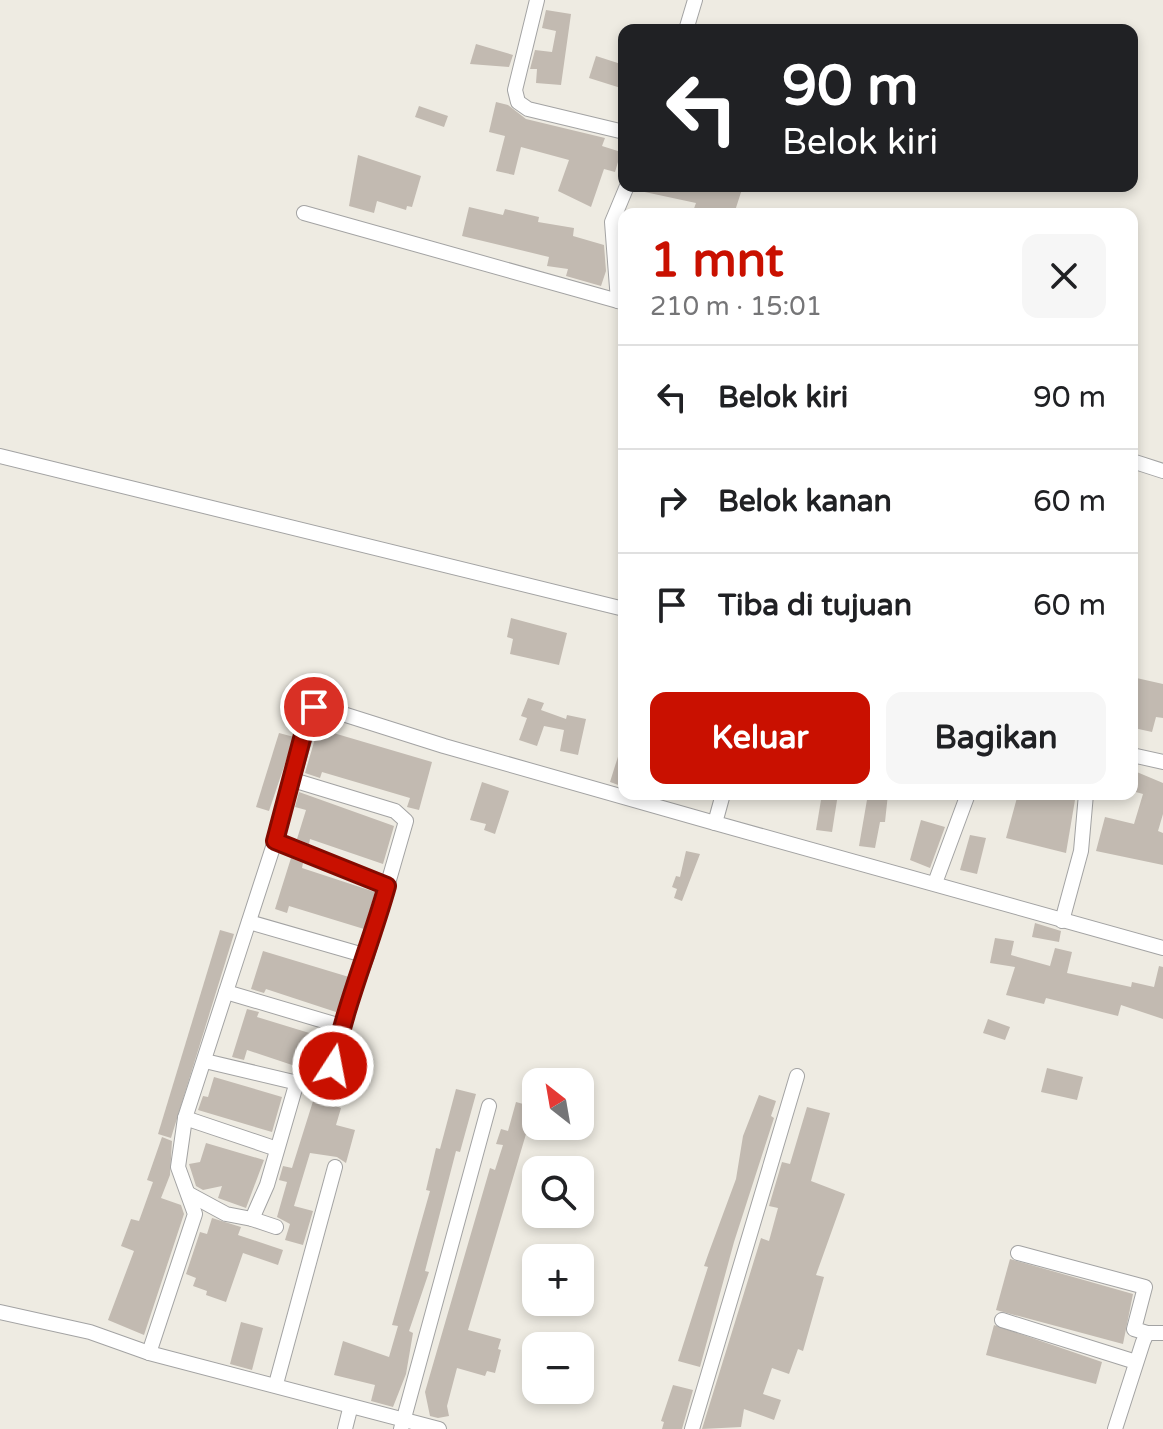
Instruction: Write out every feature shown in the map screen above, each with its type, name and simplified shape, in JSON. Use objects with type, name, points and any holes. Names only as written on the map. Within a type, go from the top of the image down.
[{"type":"street","points":[[537,0],[515,90],[518,102],[528,109],[618,131]]},
{"type":"street","points":[[688,24],[695,0]]},
{"type":"street","points":[[618,275],[612,222],[624,192]]},
{"type":"street","points":[[304,213],[618,301]]},
{"type":"street","points":[[0,456],[618,608]]},
{"type":"street","points":[[1138,463],[1163,471]]},
{"type":"street","points":[[149,1353],[195,1214],[177,1158],[185,1118],[275,841],[308,716],[313,709],[320,707],[618,795]]},
{"type":"street","points":[[1138,756],[1163,762]]},
{"type":"street","points":[[205,1061],[296,1085],[319,1088],[328,1082],[341,1026],[367,956],[387,886],[404,816],[293,780]]},
{"type":"street","points":[[634,800],[1163,948]]},
{"type":"street","points":[[715,823],[721,800]]},
{"type":"street","points":[[935,883],[966,800]]},
{"type":"street","points":[[1062,921],[1079,862],[1085,800]]},
{"type":"street","points":[[275,841],[387,886]]},
{"type":"street","points":[[249,922],[367,956]]},
{"type":"street","points":[[226,992],[341,1026]]},
{"type":"street","points":[[692,1429],[797,1076]]},
{"type":"street","points":[[252,1219],[267,1185],[296,1085]]},
{"type":"street","points":[[402,1424],[489,1106]]},
{"type":"street","points":[[185,1118],[277,1149]]},
{"type":"street","points":[[276,1384],[335,1167]]},
{"type":"street","points":[[189,1194],[226,1214],[276,1227]]},
{"type":"street","points":[[1018,1253],[1145,1287],[1134,1329],[1163,1333]]},
{"type":"street","points":[[0,1312],[90,1332],[149,1353],[276,1384],[402,1424],[439,1429]]},
{"type":"street","points":[[1002,1320],[1136,1362]]},
{"type":"street","points":[[1115,1429],[1147,1333]]},
{"type":"street","points":[[345,1429],[350,1409]]},
{"type":"building","points":[[546,10],[571,14],[561,85],[536,83],[537,69],[530,69],[535,50],[552,52],[556,31],[542,28]]},
{"type":"building","points":[[476,44],[513,55],[509,67],[470,64]]},
{"type":"building","points":[[596,56],[618,63],[618,87],[589,78]]},
{"type":"building","points":[[496,102],[508,105],[526,119],[605,138],[602,146],[618,151],[618,162],[615,172],[604,169],[591,207],[558,191],[569,160],[521,147],[514,175],[496,171],[505,136],[489,132]]},
{"type":"building","points":[[419,106],[448,116],[444,127],[415,117]]},
{"type":"building","points":[[358,155],[421,176],[412,207],[407,206],[406,210],[377,201],[374,213],[349,206]]},
{"type":"building","points":[[645,192],[741,192],[736,208],[694,208],[696,203]]},
{"type":"building","points":[[469,207],[503,215],[505,209],[539,217],[538,222],[574,228],[573,236],[604,245],[606,271],[601,286],[566,276],[568,269],[547,266],[549,257],[462,236]]},
{"type":"building","points":[[511,618],[567,633],[559,665],[510,654],[513,639],[507,637]]},
{"type":"building","points":[[1138,678],[1163,684],[1163,718],[1156,717],[1152,732],[1138,729]]},
{"type":"building","points":[[528,698],[544,703],[541,710],[566,719],[567,715],[586,719],[578,755],[560,751],[564,730],[544,726],[537,746],[519,740],[527,718],[521,716]]},
{"type":"building","points":[[321,718],[334,722],[330,732],[432,762],[419,810],[407,807],[410,798],[322,772],[320,778],[305,773]]},
{"type":"building","points":[[279,733],[294,737],[269,811],[256,807]]},
{"type":"building","points":[[618,757],[618,785],[610,782]]},
{"type":"building","points":[[1138,773],[1163,783],[1163,814],[1158,831],[1163,833],[1163,865],[1096,851],[1105,817],[1134,824],[1143,794],[1138,793]]},
{"type":"building","points":[[482,782],[509,791],[495,834],[484,830],[486,824],[470,820]]},
{"type":"building","points":[[299,792],[394,826],[383,864],[310,839],[309,844],[297,839],[306,810],[295,807]]},
{"type":"building","points":[[821,800],[837,800],[832,832],[816,830]]},
{"type":"building","points":[[867,800],[887,800],[885,822],[880,822],[875,848],[859,846]]},
{"type":"building","points":[[1016,800],[1075,800],[1066,853],[1006,838]]},
{"type":"building","points":[[921,820],[945,827],[930,868],[910,860]]},
{"type":"building","points":[[970,835],[986,838],[977,874],[960,870]]},
{"type":"building","points":[[686,851],[700,854],[682,901],[674,898],[677,889],[672,887],[676,876],[680,877]]},
{"type":"building","points":[[291,858],[303,863],[302,868],[375,892],[364,929],[289,906],[287,913],[275,909]]},
{"type":"building","points":[[1035,923],[1061,931],[1059,942],[1032,937]]},
{"type":"building","points":[[220,930],[234,934],[171,1138],[158,1134]]},
{"type":"building","points":[[995,938],[1014,941],[1011,955],[1050,966],[1055,948],[1072,952],[1067,973],[1131,987],[1132,982],[1154,987],[1159,966],[1163,967],[1163,1019],[1121,1005],[1118,1016],[1046,998],[1044,1004],[1006,995],[1015,967],[990,963]]},
{"type":"building","points":[[263,951],[349,977],[336,1012],[266,989],[264,993],[251,989]]},
{"type":"building","points":[[247,1009],[259,1012],[257,1017],[329,1039],[319,1074],[247,1050],[244,1060],[232,1057]]},
{"type":"building","points":[[988,1019],[1010,1027],[1005,1040],[983,1033]]},
{"type":"building","points":[[1047,1068],[1083,1077],[1077,1100],[1041,1092]]},
{"type":"building","points":[[214,1077],[282,1097],[272,1132],[198,1110],[203,1096],[208,1097]]},
{"type":"building","points":[[456,1089],[476,1094],[460,1152],[456,1151],[425,1271],[429,1272],[409,1331],[413,1333],[406,1374],[393,1407],[371,1401],[375,1385],[334,1375],[343,1341],[389,1357],[398,1326],[392,1325],[430,1191],[426,1190],[436,1148],[440,1149]]},
{"type":"building","points":[[759,1095],[776,1101],[771,1116],[774,1118],[734,1242],[700,1367],[678,1361],[708,1267],[704,1266],[736,1179],[743,1136]]},
{"type":"building","points":[[314,1098],[341,1108],[336,1125],[355,1130],[346,1163],[337,1157],[310,1153],[294,1206],[313,1211],[303,1245],[285,1240],[290,1224],[277,1217],[287,1182],[279,1180],[283,1166],[292,1168]]},
{"type":"building","points":[[516,1102],[522,1104],[524,1140],[468,1330],[501,1339],[495,1373],[487,1371],[485,1376],[457,1368],[447,1406],[449,1416],[430,1416],[425,1392],[490,1168],[495,1170],[503,1145],[496,1144],[501,1129],[508,1131]]},
{"type":"building","points":[[807,1107],[830,1113],[811,1181],[845,1194],[816,1275],[824,1277],[803,1351],[798,1349],[789,1374],[772,1368],[763,1394],[781,1400],[774,1420],[744,1409],[741,1427],[702,1429],[761,1238],[769,1241],[778,1208],[769,1206],[782,1162],[790,1164]]},
{"type":"building","points":[[162,1137],[172,1141],[170,1175],[161,1198],[181,1205],[184,1214],[144,1335],[108,1320],[134,1251],[121,1246],[131,1219],[139,1221],[153,1182],[147,1180]]},
{"type":"building","points":[[206,1143],[264,1160],[246,1208],[218,1198],[222,1186],[203,1190],[196,1186],[189,1164],[200,1162]]},
{"type":"building","points":[[212,1218],[241,1227],[238,1235],[283,1250],[278,1265],[243,1253],[226,1302],[206,1295],[207,1291],[193,1286],[196,1278],[186,1274],[200,1232],[207,1234]]},
{"type":"building","points":[[1010,1259],[1133,1294],[1123,1344],[996,1310]]},
{"type":"building","points":[[241,1322],[263,1328],[252,1370],[230,1364]]},
{"type":"building","points":[[994,1325],[1102,1362],[1096,1384],[986,1355]]},
{"type":"building","points":[[673,1385],[693,1390],[682,1429],[662,1429],[664,1422],[661,1421]]},
{"type":"route","points":[[314,707],[308,716],[275,841],[387,886],[367,956],[341,1026],[333,1066]]}]
